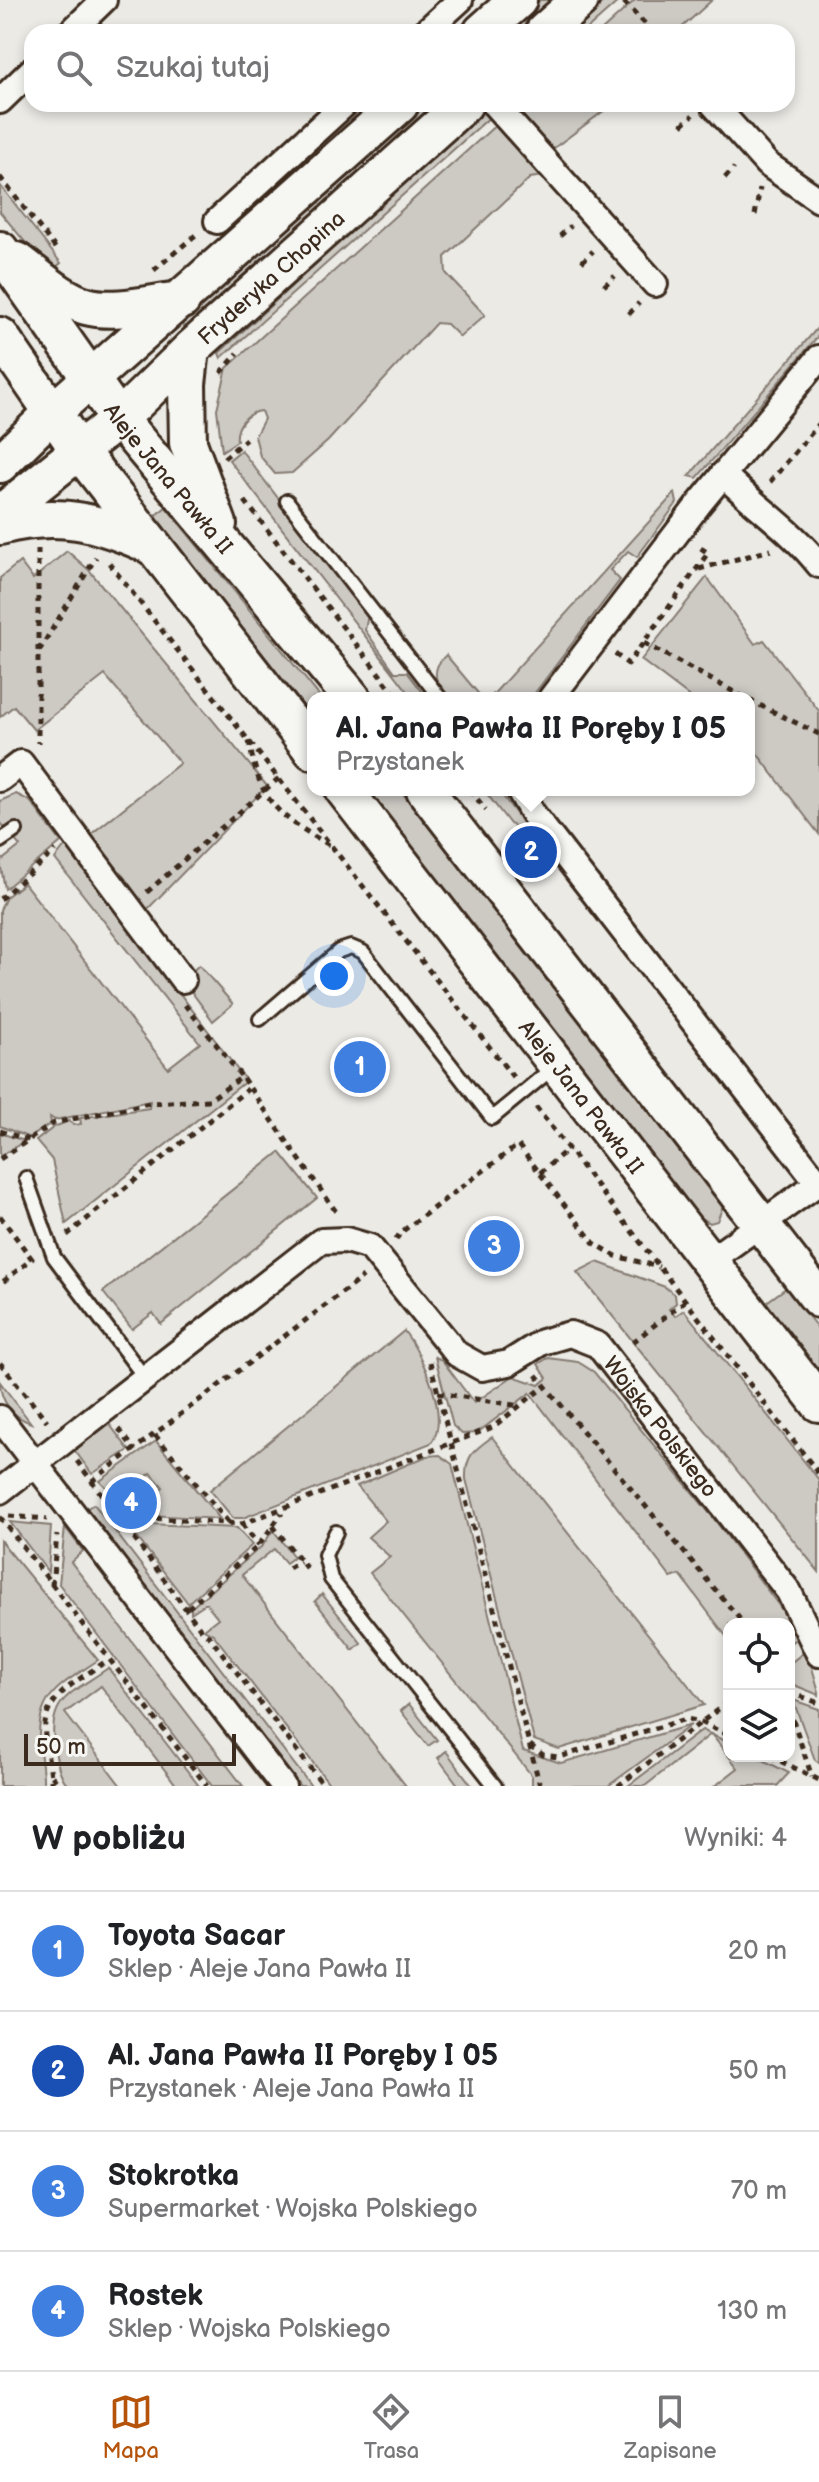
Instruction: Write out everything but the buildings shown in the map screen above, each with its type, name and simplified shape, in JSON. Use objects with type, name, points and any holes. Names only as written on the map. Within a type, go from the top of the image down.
[{"type":"main road","points":[[491,24],[518,0]]},
{"type":"main road","points":[[553,24],[580,0]]},
{"type":"main road","name":"Fryderyka Chopina","points":[[0,464],[53,412],[391,112]]},
{"type":"main road","name":"Fryderyka Chopina","points":[[0,514],[119,419],[191,349],[455,112]]},
{"type":"main road","points":[[0,249],[54,289],[86,306],[114,308],[182,300]]},
{"type":"main road","name":"Aleje Jana Pawła II","points":[[0,249],[119,419],[347,692]]},
{"type":"main road","points":[[0,336],[80,452],[307,743]]},
{"type":"main road","points":[[191,349],[187,384],[188,443],[229,552]]},
{"type":"main road","points":[[0,526],[35,517],[70,517],[122,532],[155,547]]},
{"type":"main road","name":"Aleje Jana Pawła II","points":[[349,796],[819,1403]]},
{"type":"main road","points":[[430,796],[819,1299]]},
{"type":"street","points":[[79,24],[104,0]]},
{"type":"street","points":[[434,24],[460,0]]},
{"type":"street","points":[[0,101],[24,78]]},
{"type":"street","points":[[217,221],[336,112]]},
{"type":"street","points":[[501,112],[655,284]]},
{"type":"street","points":[[720,112],[767,164],[819,200]]},
{"type":"street","points":[[556,692],[723,474],[819,358]]},
{"type":"street","points":[[723,474],[764,515],[802,545],[819,565]]},
{"type":"street","points":[[0,779],[21,763],[183,980]]},
{"type":"street","points":[[522,796],[533,814],[819,1184],[709,1261]]},
{"type":"street","points":[[0,1491],[321,1241],[346,1240]]},
{"type":"street","name":"Wojska Polskiego","points":[[346,1240],[370,1247],[457,1354],[482,1368],[509,1363],[542,1342],[570,1334],[598,1345],[789,1592],[819,1654]]},
{"type":"street","points":[[0,1418],[283,1786]]},
{"type":"lane","points":[[287,501],[435,692]]},
{"type":"lane","points":[[0,841],[16,830]]},
{"type":"lane","points":[[260,1019],[339,951],[351,947],[363,952],[492,1118],[557,1065]]},
{"type":"lane","points":[[26,1178],[54,1257],[145,1378]]},
{"type":"lane","points":[[336,1532],[325,1555],[331,1579],[495,1786]]},
{"type":"path","points":[[624,2],[645,24]]},
{"type":"path","points":[[0,177],[66,261]]},
{"type":"path","points":[[141,276],[161,267],[207,224],[217,221]]},
{"type":"path","points":[[218,376],[246,344]]},
{"type":"path","points":[[764,489],[819,424]]},
{"type":"path","points":[[217,463],[246,439]]},
{"type":"path","points":[[237,490],[393,692]]},
{"type":"path","points":[[609,649],[628,664],[708,553],[694,543],[700,533]]},
{"type":"path","points":[[38,543],[38,748]]},
{"type":"path","points":[[698,569],[785,548]]},
{"type":"path","points":[[38,653],[99,551],[569,1148],[819,1474]]},
{"type":"path","points":[[644,643],[734,692]]},
{"type":"path","points":[[755,703],[819,734]]},
{"type":"path","points":[[248,738],[256,781],[288,822],[335,849]]},
{"type":"path","points":[[128,907],[279,778]]},
{"type":"path","points":[[475,796],[486,810]]},
{"type":"path","points":[[1,897],[65,843]]},
{"type":"path","points":[[0,886],[1,897]]},
{"type":"path","points":[[0,1159],[54,1123],[74,1116],[150,1103],[209,1100],[242,1077],[337,1212],[346,1240]]},
{"type":"path","points":[[56,1244],[248,1089]]},
{"type":"path","points":[[0,1131],[30,1140]]},
{"type":"path","points":[[92,1481],[383,1263],[400,1233],[518,1145],[594,1243],[616,1256],[660,1267]]},
{"type":"path","points":[[540,1173],[569,1148]]},
{"type":"path","points":[[0,1216],[32,1259],[0,1284]]},
{"type":"path","points":[[3,1235],[10,1230]]},
{"type":"path","points":[[633,1342],[685,1301]]},
{"type":"path","points":[[427,1350],[540,1786]]},
{"type":"path","points":[[520,1356],[739,1618]]},
{"type":"path","points":[[0,1363],[119,1516],[202,1631],[209,1636],[324,1786]]},
{"type":"path","points":[[119,1516],[242,1524],[283,1511],[493,1427],[545,1386]]},
{"type":"path","points":[[438,1393],[520,1406]]},
{"type":"path","points":[[47,1421],[58,1412]]},
{"type":"path","points":[[155,1435],[229,1523]]},
{"type":"path","points":[[188,1608],[259,1545],[283,1511]]},
{"type":"path","points":[[0,1516],[58,1520],[52,1585]]},
{"type":"path","points":[[0,1516],[207,1786]]},
{"type":"path","points":[[242,1524],[259,1545]]},
{"type":"path","points":[[289,1568],[300,1561]]},
{"type":"path","points":[[51,1786],[44,1735],[46,1713],[56,1698],[108,1660]]},
{"type":"path","points":[[795,1694],[819,1703]]},
{"type":"path","points":[[618,1786],[723,1706]]},
{"type":"path","points":[[529,1744],[543,1755],[559,1757],[686,1719],[701,1722],[723,1733]]},
{"type":"path","points":[[795,1724],[816,1778]]},
{"type":"path","points":[[783,1762],[816,1778]]},
{"type":"path","points":[[51,1775],[60,1786]]},
{"type":"shaded area","points":[[540,0],[557,0],[530,24],[513,24]]},
{"type":"shaded area","points":[[605,0],[620,0],[593,24],[578,24]]},
{"type":"shaded area","points":[[635,0],[712,0],[686,24],[609,24]]},
{"type":"shaded area","points":[[414,112],[432,112],[188,331],[179,321]]},
{"type":"shaded area","points":[[480,112],[492,115],[221,358],[219,353],[389,191]]},
{"type":"shaded area","points":[[513,112],[602,112],[554,148],[556,156]]},
{"type":"shaded area","points":[[499,122],[543,176],[530,178],[445,257],[446,273],[485,315],[460,337],[447,324],[436,323],[328,441],[292,473],[275,474],[260,456],[255,436],[264,419],[261,411],[243,421],[237,441],[222,451],[217,409],[227,368]]},
{"type":"shaded area","points":[[0,185],[61,263],[50,272],[0,212]]},
{"type":"shaded area","points":[[819,326],[819,335],[697,478],[689,476]]},
{"type":"shaded area","points":[[241,450],[368,615],[365,630],[395,672],[407,672],[422,692],[408,692],[229,460]]},
{"type":"shaded area","points":[[675,493],[677,503],[637,557],[628,551],[610,570],[620,580],[536,692],[495,692]]},
{"type":"shaded area","points":[[166,507],[316,692],[307,692],[307,713],[155,516]]},
{"type":"shaded area","points":[[67,551],[89,570],[267,786],[141,916],[85,839],[180,763],[105,675],[34,730],[14,706],[0,717],[0,578],[20,562],[33,579]]},
{"type":"shaded area","points":[[707,577],[755,644],[764,640],[819,711],[819,834],[755,751],[755,692],[683,692],[641,660]]},
{"type":"shaded area","points":[[446,655],[477,692],[442,692],[436,676]]},
{"type":"shaded area","points":[[16,794],[30,801],[61,842],[5,889],[0,862],[20,846],[0,822],[0,801]]},
{"type":"shaded area","points":[[372,796],[405,796],[723,1206],[717,1221],[710,1223],[695,1215]]},
{"type":"shaded area","points":[[489,796],[503,796],[532,834],[510,824]]},
{"type":"shaded area","points":[[67,844],[246,1081],[66,1224],[52,1160],[36,1141],[54,1127],[69,1121],[74,1125],[81,1124],[80,1118],[149,1108],[150,1101],[55,1120],[50,1117],[51,1123],[30,1138],[0,1126],[0,910],[6,897],[24,883],[168,1068],[200,1043],[55,859]]},
{"type":"shaded area","points":[[199,965],[233,1004],[213,1021],[183,980]]},
{"type":"shaded area","points":[[0,1133],[25,1141],[0,1156]]},
{"type":"shaded area","points":[[280,1152],[317,1198],[161,1324],[153,1313],[132,1329],[103,1292]]},
{"type":"shaded area","points":[[597,1262],[665,1287],[675,1295],[676,1303],[669,1309],[675,1316],[684,1310],[819,1480],[819,1572],[577,1272]]},
{"type":"shaded area","points":[[786,1288],[819,1330],[819,1375],[764,1304]]},
{"type":"shaded area","points":[[404,1331],[426,1370],[436,1402],[438,1418],[431,1443],[243,1518],[233,1518],[210,1490]]},
{"type":"shaded area","points":[[435,1357],[442,1360],[474,1403],[513,1376],[539,1385],[547,1378],[538,1364],[548,1358],[578,1362],[594,1372],[711,1515],[788,1618],[723,1618],[723,1632],[680,1575],[671,1578],[530,1393],[477,1433],[462,1434],[453,1426]]},
{"type":"shaded area","points":[[0,1382],[31,1423],[9,1407],[2,1396]]},
{"type":"shaded area","points":[[104,1417],[129,1450],[92,1474],[70,1444]]},
{"type":"shaded area","points":[[492,1437],[704,1705],[559,1749],[534,1740],[466,1479],[472,1454]]},
{"type":"shaded area","points":[[156,1441],[220,1519],[130,1514],[163,1487],[151,1473],[118,1499],[100,1481]]},
{"type":"shaded area","points":[[440,1455],[452,1464],[523,1751],[561,1763],[691,1725],[608,1786],[532,1786],[532,1776],[370,1573],[390,1557],[368,1537],[386,1521],[357,1486],[427,1456]]},
{"type":"shaded area","points":[[94,1504],[311,1786],[300,1786],[86,1509]]},
{"type":"shaded area","points":[[10,1522],[51,1526],[48,1572]]},
{"type":"shaded area","points":[[126,1523],[237,1528],[252,1545],[188,1603]]},
{"type":"shaded area","points":[[65,1527],[83,1551],[71,1562],[243,1786],[212,1786],[59,1584]]},
{"type":"shaded area","points":[[273,1530],[294,1557],[286,1563],[274,1549],[242,1575],[406,1786],[331,1786],[213,1634],[204,1629],[218,1618],[206,1603],[191,1613],[191,1608],[263,1545]]},
{"type":"shaded area","points":[[0,1540],[98,1660],[54,1692],[42,1712],[39,1742],[43,1786],[0,1786]]},
{"type":"shaded area","points":[[322,1594],[361,1643],[353,1650],[315,1601]]},
{"type":"shaded area","points":[[807,1650],[819,1695],[795,1685],[795,1659]]},
{"type":"shaded area","points":[[108,1668],[199,1786],[177,1786],[101,1686],[65,1713],[121,1786],[68,1786],[55,1751],[54,1719],[72,1692]]},
{"type":"shaded area","points":[[795,1701],[819,1709],[819,1763],[815,1760]]},
{"type":"shaded area","points":[[409,1704],[437,1740],[428,1746],[401,1711]]},
{"type":"shaded area","points":[[702,1730],[711,1734],[645,1786],[628,1786]]},
{"type":"shaded area","points":[[711,1735],[723,1740],[723,1750]]},
{"type":"shaded area","points":[[446,1751],[472,1786],[459,1786],[438,1758]]},
{"type":"shaded area","points":[[733,1762],[767,1762],[789,1773],[777,1786],[715,1786],[738,1768]]},
{"type":"place","name":"Al. Jana Pawła II Poręby I 05","points":[[531,852]]},
{"type":"place","name":"Toyota Sacar","points":[[360,1067]]},
{"type":"place","name":"Stokrotka","points":[[494,1246]]},
{"type":"place","name":"Rostek","points":[[131,1503]]}]
